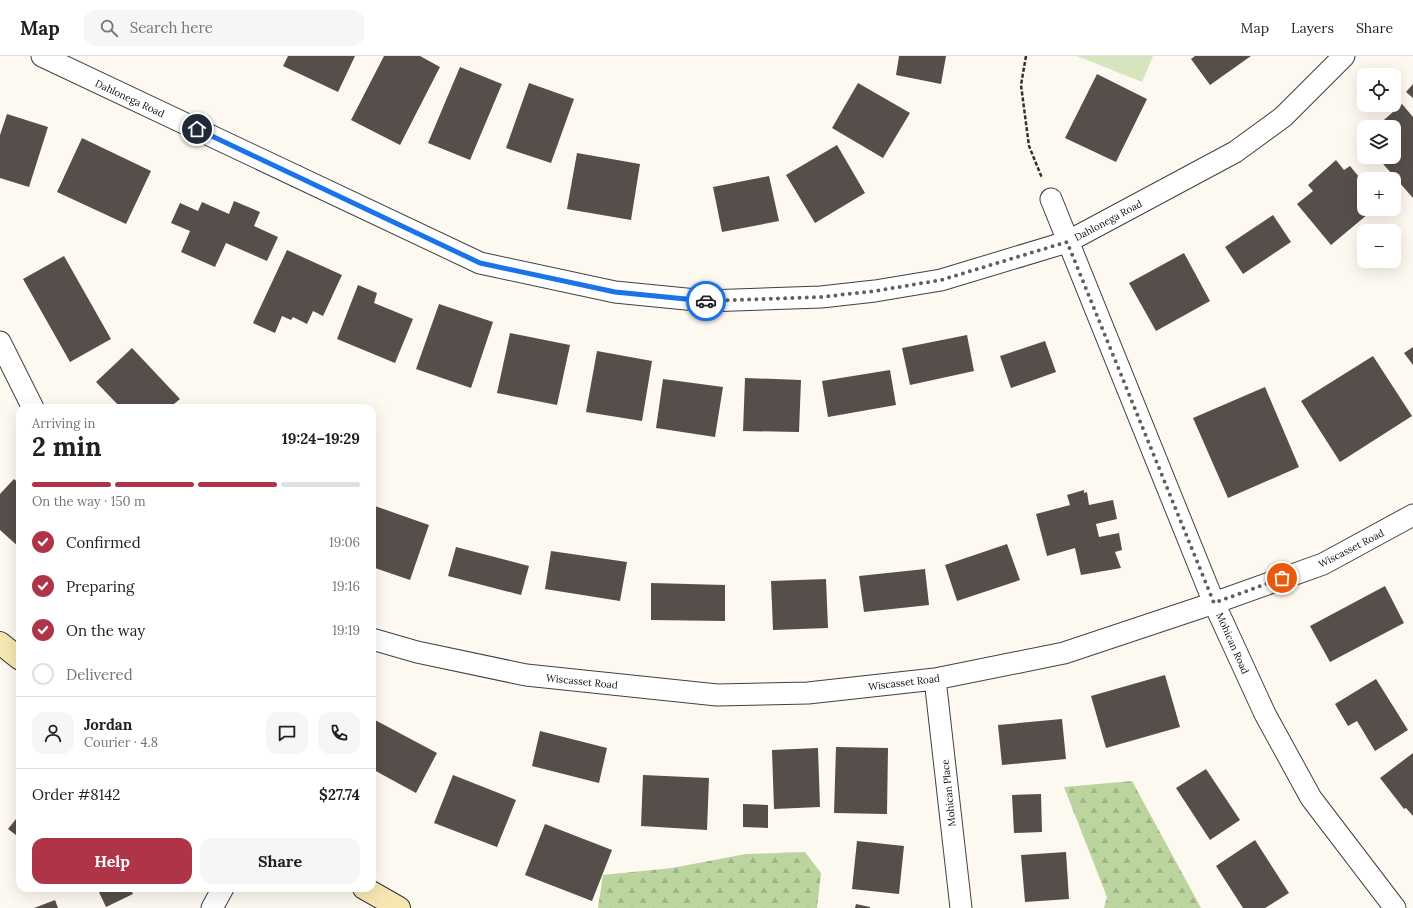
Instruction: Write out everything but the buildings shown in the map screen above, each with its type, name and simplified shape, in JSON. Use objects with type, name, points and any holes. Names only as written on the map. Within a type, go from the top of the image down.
[{"type":"main road","points":[[0,643],[16,656]]},
{"type":"main road","points":[[371,892],[399,908]]},
{"type":"street","name":"Dahlonega Road","points":[[42,56],[480,263],[615,292],[706,302],[821,297],[875,291],[941,280],[1067,242],[1235,152],[1283,117],[1344,56]]},
{"type":"street","name":"Mohican Road","points":[[1051,200],[1214,603],[1264,714],[1311,798],[1395,908]]},
{"type":"street","points":[[0,342],[31,404]]},
{"type":"street","name":"Wiscasset Road","points":[[376,640],[417,652],[526,675],[717,695],[808,694],[935,679],[1064,653],[1214,603],[1323,564],[1413,515]]},
{"type":"street","name":"Mohican Place","points":[[935,679],[961,908]]},
{"type":"street","points":[[212,908],[221,892]]},
{"type":"path","points":[[1026,56],[1021,85],[1029,146],[1051,200]]},
{"type":"green space","points":[[1077,56],[1153,56],[1142,82]]},
{"type":"green space","points":[[1132,781],[1201,908],[1104,908],[1107,897],[1064,787]]},
{"type":"green space","points":[[805,852],[821,873],[817,908],[598,908],[603,875],[672,868],[746,854]]},
{"type":"way so far","points":[[706,301],[821,297],[875,291],[941,280],[1067,242],[1214,603],[1282,578]]},
{"type":"route","points":[[197,129],[480,263],[615,292],[706,301]]}]
